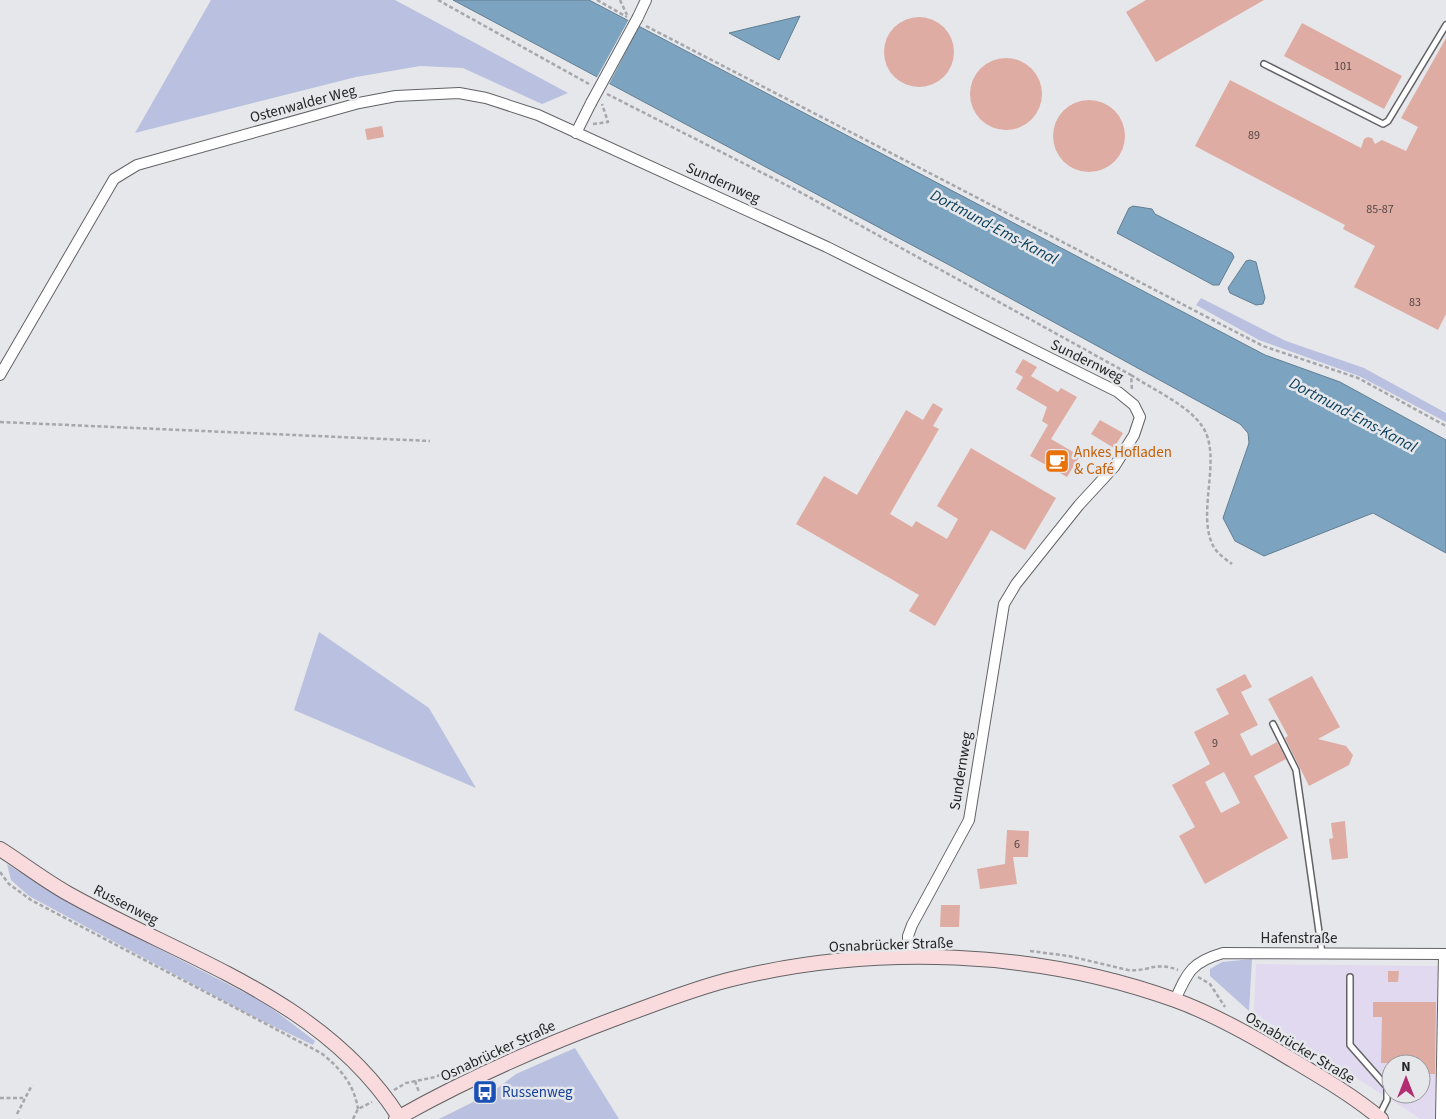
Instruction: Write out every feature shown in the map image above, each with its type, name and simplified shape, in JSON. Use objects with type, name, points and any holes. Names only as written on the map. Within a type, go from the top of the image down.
[{"type":"main road","name":"Russenweg","points":[[0,849],[66,892],[268,996],[302,1016],[364,1069],[385,1095],[398,1118]]},
{"type":"main road","name":"Osnabrücker Straße","points":[[398,1118],[519,1056],[688,993],[732,979],[804,966],[864,959],[908,958],[992,961],[1040,966],[1115,981],[1176,1000],[1260,1041],[1330,1082],[1380,1118]]},
{"type":"street","points":[[576,133],[632,17],[646,0]]},
{"type":"street","name":"Ostenwalder Weg","points":[[0,375],[114,179],[137,165],[358,103],[427,93],[459,93],[486,98],[538,115],[576,133]]},
{"type":"street","name":"Sundernweg","points":[[576,133],[827,247],[1118,392],[1134,405],[1140,417],[1134,435],[1114,466],[1079,505],[1016,584],[1004,604],[969,820],[912,925],[908,936],[908,958]]},
{"type":"street","name":"Hafenstraße","points":[[1176,1000],[1187,973],[1204,958],[1223,953],[1445,954]]},
{"type":"street","points":[[1441,1119],[1445,954]]},
{"type":"lane","points":[[1264,64],[1383,124],[1388,122],[1446,25]]},
{"type":"lane","points":[[1273,724],[1296,770],[1322,953]]},
{"type":"lane","points":[[1350,977],[1350,1045],[1387,1087],[1384,1109],[1380,1118]]},
{"type":"path","points":[[438,0],[590,85]]},
{"type":"path","points":[[597,0],[632,17]]},
{"type":"path","points":[[620,0],[632,17]]},
{"type":"path","points":[[645,26],[1263,346],[1358,378],[1446,426]]},
{"type":"path","points":[[593,124],[608,122],[602,104],[607,94],[798,191],[1131,375],[1190,412],[1202,426],[1209,439],[1210,488],[1206,527],[1215,550],[1232,564]]},
{"type":"path","points":[[1131,375],[1134,405]]},
{"type":"path","points":[[0,422],[430,441]]},
{"type":"path","points":[[0,872],[9,884],[31,900],[321,1053],[340,1069],[354,1094],[358,1109]]},
{"type":"path","points":[[17,1114],[23,1098],[32,1084]]},
{"type":"path","points":[[0,1098],[23,1098]]},
{"type":"shaded area","points":[[211,0],[395,0],[568,93],[542,104],[463,68],[420,66],[356,77],[135,133]]},
{"type":"shaded area","points":[[1201,298],[1286,341],[1364,368],[1446,413],[1446,422],[1359,376],[1259,340],[1196,305]]},
{"type":"shaded area","points":[[319,632],[429,708],[476,788],[294,710]]},
{"type":"shaded area","points":[[7,864],[62,899],[265,1003],[315,1041],[313,1045],[250,1015],[29,896],[11,880]]},
{"type":"shaded area","points":[[1252,959],[1249,1011],[1210,976],[1210,969],[1222,962]]},
{"type":"shaded area","points":[[1256,964],[1438,966],[1435,1119],[1421,1119],[1397,1104],[1431,1104],[1431,1054],[1381,1054],[1381,1094],[1254,1013]]},
{"type":"shaded area","points":[[575,1048],[619,1119],[439,1119],[491,1093],[516,1074]]},
{"type":"water","name":"Dortmund-Ems-Kanal","points":[[453,0],[589,0],[1265,355],[1340,382],[1446,440],[1446,553],[1373,513],[1264,556],[1235,541],[1223,518],[1249,443],[1248,433],[1240,424],[953,267]]},
{"type":"water","points":[[800,16],[779,60],[729,33]]},
{"type":"water","points":[[1133,206],[1152,209],[1155,214],[1232,253],[1234,257],[1219,285],[1213,285],[1117,233],[1129,208]]},
{"type":"water","points":[[1246,261],[1256,262],[1265,298],[1263,304],[1256,305],[1230,293],[1228,288]]},
{"type":"pier","points":[[629,19],[640,24],[608,86],[596,79]]},
{"type":"building","points":[[1146,0],[1264,0],[1156,62],[1126,12]]},
{"type":"building","points":[[919,17],[932,20],[944,27],[951,39],[954,52],[951,65],[944,77],[932,84],[919,87],[906,84],[894,77],[887,65],[884,52],[887,39],[894,27],[906,20]]},
{"type":"building","points":[[1302,23],[1402,76],[1384,109],[1284,56]]},
{"type":"building","points":[[1446,38],[1446,314],[1438,330],[1354,287],[1375,246],[1343,229],[1345,225],[1195,146],[1230,80],[1361,148],[1364,139],[1368,137],[1372,138],[1375,144],[1382,140],[1406,151],[1418,127],[1401,118]]},
{"type":"building","points":[[1006,58],[1026,64],[1036,74],[1042,94],[1036,114],[1026,124],[1006,130],[986,124],[976,114],[970,94],[976,74],[986,64]]},
{"type":"building","points":[[1089,100],[1109,106],[1119,116],[1125,136],[1119,156],[1109,166],[1089,172],[1069,166],[1059,156],[1053,136],[1059,116],[1069,106]]},
{"type":"building","points":[[382,126],[384,137],[367,140],[365,129]]},
{"type":"building","points":[[1023,359],[1037,367],[1031,376],[1058,392],[1061,388],[1077,397],[1051,439],[1080,456],[1067,477],[1030,456],[1048,425],[1042,421],[1047,407],[1016,389],[1023,377],[1015,372]]},
{"type":"building","points":[[933,403],[943,409],[933,426],[939,429],[890,514],[912,527],[916,521],[947,539],[958,519],[937,506],[971,448],[1056,498],[1025,550],[991,530],[935,626],[909,611],[919,595],[796,524],[824,476],[857,495],[906,410],[923,420]]},
{"type":"building","points":[[1100,420],[1123,433],[1114,448],[1091,434]]},
{"type":"building","points":[[1245,674],[1252,687],[1241,692],[1258,725],[1240,734],[1251,756],[1277,742],[1286,759],[1254,776],[1288,838],[1205,884],[1179,836],[1195,827],[1172,785],[1210,764],[1194,732],[1229,714],[1216,689]],"holes":[[[1224,772],[1240,803],[1221,813],[1205,782]]]},
{"type":"building","points":[[1312,676],[1340,727],[1318,739],[1346,746],[1353,755],[1349,765],[1309,786],[1285,738],[1288,736],[1268,699]]},
{"type":"building","points":[[1345,821],[1348,858],[1332,860],[1329,839],[1333,838],[1331,823]]},
{"type":"building","points":[[1007,830],[1029,831],[1028,857],[1013,857],[1017,884],[980,889],[977,869],[1005,864]]},
{"type":"building","points":[[941,905],[960,905],[959,927],[940,927]]},
{"type":"building","points":[[1388,971],[1399,971],[1398,982],[1388,982]]},
{"type":"building","points":[[1373,1002],[1436,1002],[1435,1074],[1431,1074],[1431,1054],[1381,1054],[1382,1017],[1373,1017]]},
{"type":"place","name":"Ankes Hofladen & Café","points":[[1057,461]]},
{"type":"place","name":"Russenweg","points":[[485,1092]]}]
